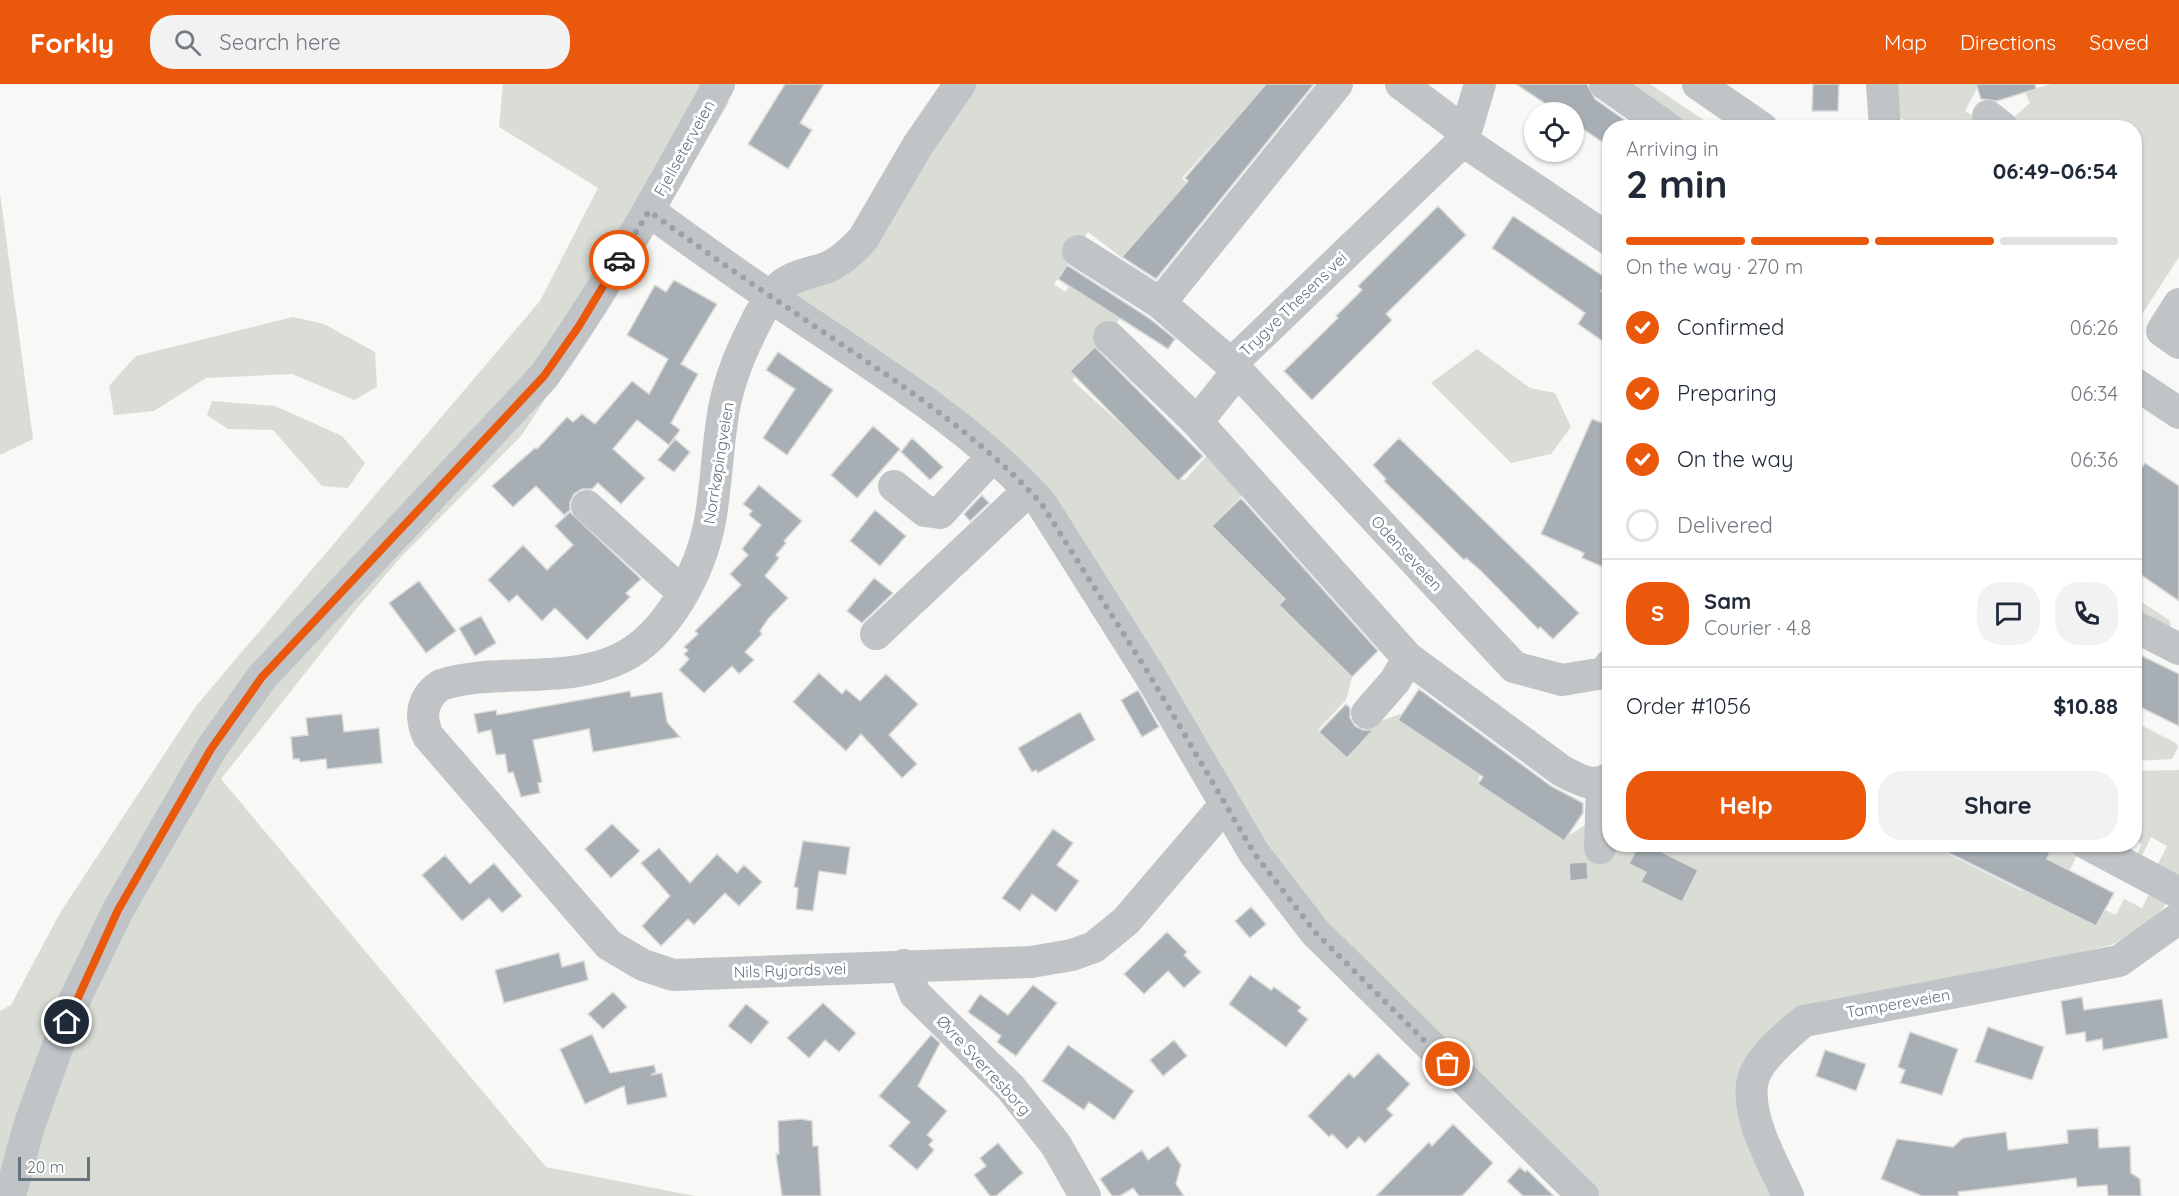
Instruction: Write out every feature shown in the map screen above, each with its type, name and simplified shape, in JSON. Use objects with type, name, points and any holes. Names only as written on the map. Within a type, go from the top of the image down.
[{"type":"street","name":"Fjellseterveien","points":[[10,1196],[30,1126],[74,1002],[118,910],[211,749],[262,677],[544,376],[579,326],[649,211],[719,84]]},
{"type":"street","name":"Norrkøpingveien","points":[[425,704],[434,689],[450,682],[561,673],[621,658],[648,639],[682,592],[698,562],[710,522],[722,419],[733,376],[754,326],[771,297],[782,285],[800,275],[829,267],[851,252],[863,238],[918,145],[960,84]]},
{"type":"street","points":[[1160,303],[1337,84]]},
{"type":"street","points":[[1401,84],[1464,136],[1602,234]]},
{"type":"street","name":"Trygve Thesens vei","points":[[1078,251],[1160,303],[1234,368],[1464,136],[1480,84]]},
{"type":"street","points":[[1605,84],[1657,120]]},
{"type":"street","points":[[1698,84],[1750,120]]},
{"type":"street","points":[[1882,84],[1884,120]]},
{"type":"street","points":[[649,211],[771,297],[901,384],[993,456],[1029,490],[1041,503],[1149,674],[1254,853],[1315,932],[1583,1196]]},
{"type":"street","points":[[2179,304],[2162,331],[2179,343]]},
{"type":"street","points":[[1109,337],[1197,422],[1408,658],[1562,771],[1584,782],[1602,780]]},
{"type":"street","points":[[1197,422],[1234,368]]},
{"type":"street","name":"Odenseveien","points":[[1234,368],[1514,667],[1562,680],[1602,673]]},
{"type":"street","points":[[2142,387],[2176,403]]},
{"type":"street","points":[[894,486],[925,511],[940,513],[993,456]]},
{"type":"street","points":[[876,634],[1029,490]]},
{"type":"street","points":[[587,506],[682,592]]},
{"type":"street","points":[[2142,630],[2179,649]]},
{"type":"street","points":[[1367,713],[1395,681],[1408,658]]},
{"type":"street","name":"Nils Ryjords vei","points":[[425,704],[422,719],[428,736],[609,945],[643,965],[673,975],[1031,962],[1072,955],[1094,947],[1126,921],[1225,806]]},
{"type":"street","points":[[1600,848],[1602,825]]},
{"type":"street","points":[[2101,852],[2179,893]]},
{"type":"street","name":"Tampereveien","points":[[1788,1196],[1753,1110],[1752,1083],[1773,1046],[1803,1021],[2119,961],[2179,918]]},
{"type":"street","name":"Øvre Sverresborg","points":[[904,965],[915,994],[1011,1088],[1056,1145],[1085,1196]]},
{"type":"shaded area","points":[[503,84],[704,84],[729,102],[651,234],[522,435],[401,557],[352,614],[221,779],[546,1167],[695,1196],[0,1196],[0,1011],[11,1005],[60,913],[196,706],[540,301],[598,188],[499,127]]},
{"type":"shaded area","points":[[969,84],[1267,84],[1182,178],[1187,183],[1121,257],[1088,232],[1054,284],[1065,292],[1070,285],[1120,318],[1101,348],[1072,380],[1184,481],[1213,449],[1243,494],[1214,524],[1287,595],[1282,601],[1354,671],[1346,700],[1318,730],[1345,754],[1372,724],[1400,714],[1486,765],[1478,779],[1571,834],[1601,815],[1602,852],[1944,852],[2022,891],[2033,868],[2041,871],[2050,853],[2048,852],[2076,852],[2078,853],[2053,904],[2097,926],[2105,910],[2116,915],[2124,899],[2142,908],[2148,896],[2155,894],[2168,900],[2158,914],[2143,926],[2111,945],[1803,1021],[1752,1083],[1788,1196],[1583,1196],[1315,932],[1041,503],[771,297],[851,252]]},
{"type":"shaded area","points":[[1615,84],[1650,84],[1704,120],[1669,120]]},
{"type":"shaded area","points":[[1893,84],[1976,84],[1977,88],[1965,111],[1978,120],[1905,120],[1896,114]]},
{"type":"shaded area","points":[[2051,84],[2179,84],[2179,257],[2142,314],[2142,120],[2016,120],[2014,117],[2030,103],[2025,92]]},
{"type":"shaded area","points":[[0,193],[33,439],[0,455]]},
{"type":"shaded area","points":[[293,317],[324,324],[375,352],[377,387],[354,400],[292,374],[206,378],[154,411],[114,415],[109,386],[136,356]]},
{"type":"shaded area","points":[[1477,349],[1530,388],[1555,393],[1571,427],[1551,454],[1511,463],[1431,383]]},
{"type":"shaded area","points":[[212,401],[275,406],[342,436],[365,463],[348,488],[322,486],[273,430],[228,429],[207,415]]},
{"type":"shaded area","points":[[2142,602],[2169,620],[2171,625],[2162,633],[2142,623]]},
{"type":"shaded area","points":[[2142,726],[2176,743],[2178,747],[2172,759],[2142,761]]},
{"type":"shaded area","points":[[2179,770],[2179,881],[2155,870],[2167,846],[2151,837],[2139,862],[2134,859],[2138,852],[2142,852],[2142,771]]},
{"type":"building","points":[[785,84],[824,84],[800,123],[812,130],[788,169],[748,144]]},
{"type":"building","points":[[1266,84],[1314,84],[1156,279],[1122,257],[1188,181],[1185,178]]},
{"type":"building","points":[[1516,84],[1587,84],[1595,99],[1625,120],[1602,120],[1602,142],[1584,130],[1584,102],[1543,102]]},
{"type":"building","points":[[1813,84],[1839,84],[1838,111],[1812,111]]},
{"type":"building","points":[[1976,84],[2035,84],[2036,89],[1997,101],[1981,99]]},
{"type":"building","points":[[1438,206],[1466,235],[1386,314],[1392,320],[1312,400],[1284,371],[1338,318],[1336,316],[1362,290],[1358,286]]},
{"type":"building","points":[[1513,216],[1602,275],[1602,340],[1578,324],[1585,313],[1492,248]]},
{"type":"building","points":[[1067,265],[1149,318],[1175,339],[1168,349],[1058,279]]},
{"type":"building","points":[[674,280],[717,304],[681,364],[698,374],[671,423],[680,430],[669,445],[637,420],[613,449],[645,478],[621,504],[598,483],[592,489],[582,489],[574,494],[570,502],[570,510],[564,515],[536,486],[513,507],[492,486],[535,448],[537,449],[567,417],[573,422],[582,414],[595,424],[632,381],[649,394],[668,359],[627,335],[655,285],[666,292]]},
{"type":"building","points":[[1095,347],[1203,456],[1178,481],[1070,371]]},
{"type":"building","points":[[778,352],[833,390],[787,455],[763,438],[795,389],[766,370]]},
{"type":"building","points":[[1592,419],[1602,423],[1602,567],[1582,558],[1584,553],[1541,534]]},
{"type":"building","points":[[873,426],[900,449],[857,498],[831,475]]},
{"type":"building","points":[[912,438],[943,467],[930,480],[901,452]]},
{"type":"building","points":[[1399,438],[1579,613],[1553,639],[1540,627],[1538,629],[1480,570],[1466,558],[1464,560],[1384,481],[1386,479],[1373,465]]},
{"type":"building","points":[[675,439],[690,452],[674,472],[658,460]]},
{"type":"building","points":[[2145,463],[2179,486],[2179,601],[2142,576],[2142,467]]},
{"type":"building","points":[[759,485],[802,521],[784,541],[786,543],[776,555],[779,558],[765,576],[788,598],[768,619],[760,631],[762,634],[745,652],[754,660],[739,674],[732,666],[704,693],[679,670],[689,659],[684,654],[688,650],[684,647],[698,634],[695,631],[741,585],[730,574],[748,555],[742,549],[761,525],[749,515],[752,511],[743,504]]},
{"type":"building","points":[[982,495],[989,503],[970,521],[964,514]]},
{"type":"building","points":[[1241,498],[1378,651],[1352,677],[1279,605],[1285,599],[1212,526]]},
{"type":"building","points":[[875,510],[906,536],[880,566],[850,541]]},
{"type":"building","points":[[570,512],[641,579],[626,593],[630,597],[587,640],[555,608],[542,621],[517,595],[509,602],[488,580],[523,545],[547,570],[573,545],[555,526]]},
{"type":"building","points":[[874,578],[893,593],[862,623],[847,611]]},
{"type":"building","points":[[419,581],[456,631],[426,653],[389,603]]},
{"type":"building","points":[[481,616],[496,643],[475,656],[459,628]]},
{"type":"building","points":[[2142,656],[2179,674],[2179,726],[2142,708]]},
{"type":"building","points":[[819,673],[842,694],[846,689],[860,701],[886,674],[918,704],[889,735],[917,764],[902,778],[861,734],[846,751],[793,702]]},
{"type":"building","points":[[1419,689],[1551,786],[1583,803],[1583,813],[1564,841],[1478,784],[1483,777],[1398,720]]},
{"type":"building","points":[[1138,690],[1159,727],[1142,737],[1121,700]]},
{"type":"building","points":[[630,691],[631,697],[662,692],[667,722],[680,737],[593,752],[589,729],[533,740],[542,782],[538,783],[540,793],[521,797],[513,772],[508,773],[505,754],[496,755],[491,730],[478,733],[474,714],[496,710],[497,715]]},
{"type":"building","points":[[1346,704],[1350,708],[1350,718],[1355,726],[1363,730],[1373,730],[1347,758],[1319,732]]},
{"type":"building","points":[[1080,712],[1095,740],[1038,773],[1036,770],[1032,772],[1018,748]]},
{"type":"building","points":[[342,714],[344,732],[379,728],[382,763],[327,769],[326,759],[300,762],[299,759],[293,759],[291,737],[308,735],[306,718]]},
{"type":"building","points":[[612,824],[640,851],[611,878],[585,849]]},
{"type":"building","points":[[1053,829],[1073,843],[1057,865],[1079,881],[1056,912],[1032,894],[1020,911],[1002,898]]},
{"type":"building","points":[[803,841],[850,847],[846,875],[819,871],[813,911],[796,909],[798,888],[794,887]]},
{"type":"building","points":[[659,848],[690,883],[717,854],[737,873],[744,865],[762,882],[739,906],[725,893],[694,925],[688,919],[661,946],[642,926],[670,896],[641,863]]},
{"type":"building","points":[[1635,852],[1662,852],[1698,870],[1682,902],[1641,882],[1646,872],[1629,864]]},
{"type":"building","points":[[1947,852],[2048,852],[2050,853],[2047,859],[2114,893],[2096,926]]},
{"type":"building","points":[[445,855],[470,884],[494,863],[522,896],[502,913],[489,898],[462,921],[422,875]]},
{"type":"building","points":[[1587,862],[1588,879],[1570,881],[1569,863]]},
{"type":"building","points":[[1251,907],[1266,924],[1250,938],[1235,921]]},
{"type":"building","points":[[1167,932],[1187,952],[1184,955],[1201,972],[1184,988],[1168,971],[1144,994],[1124,974]]},
{"type":"building","points":[[559,953],[562,967],[584,961],[588,980],[504,1003],[495,970]]},
{"type":"building","points":[[1250,975],[1271,990],[1274,987],[1301,1007],[1298,1011],[1308,1019],[1286,1047],[1229,1004]]},
{"type":"building","points":[[1033,985],[1057,1003],[1016,1056],[997,1042],[1001,1036],[968,1012],[980,994],[1008,1015]]},
{"type":"building","points":[[613,992],[627,1007],[603,1029],[588,1014]]},
{"type":"building","points":[[2082,997],[2084,1010],[2162,999],[2168,1038],[2103,1050],[2102,1039],[2086,1042],[2085,1032],[2066,1035],[2061,1001]]},
{"type":"building","points":[[823,1003],[856,1033],[839,1052],[825,1040],[809,1058],[787,1038]]},
{"type":"building","points":[[746,1004],[769,1022],[751,1044],[728,1026]]},
{"type":"building","points":[[1988,1027],[2044,1047],[2032,1080],[1975,1062]]},
{"type":"building","points":[[1910,1032],[1958,1049],[1942,1095],[1900,1083],[1905,1070],[1898,1067]]},
{"type":"building","points":[[592,1034],[610,1073],[654,1065],[656,1072],[651,1075],[662,1073],[667,1097],[627,1105],[624,1086],[585,1104],[560,1049]]},
{"type":"building","points":[[931,1035],[940,1043],[918,1086],[947,1111],[927,1135],[933,1140],[929,1145],[934,1150],[917,1170],[889,1146],[910,1122],[879,1096]]},
{"type":"building","points":[[1174,1040],[1187,1056],[1163,1076],[1150,1060]]},
{"type":"building","points":[[1068,1045],[1134,1091],[1114,1120],[1089,1102],[1084,1110],[1042,1081]]},
{"type":"building","points":[[1825,1050],[1866,1064],[1856,1091],[1816,1076]]},
{"type":"building","points":[[1378,1053],[1410,1084],[1387,1109],[1393,1115],[1365,1143],[1359,1137],[1347,1149],[1332,1134],[1329,1137],[1308,1116],[1349,1073],[1354,1078]]},
{"type":"building","points":[[801,1119],[812,1121],[813,1146],[818,1146],[821,1196],[782,1196],[776,1154],[779,1154],[778,1121]]},
{"type":"building","points":[[1453,1124],[1493,1163],[1462,1196],[1376,1196],[1429,1142],[1432,1146]]},
{"type":"building","points":[[2098,1128],[2099,1148],[2130,1146],[2131,1173],[2140,1179],[2141,1196],[2108,1196],[2107,1185],[2077,1187],[2076,1178],[1958,1192],[1959,1196],[1922,1196],[1881,1179],[1897,1139],[1953,1147],[1963,1138],[2006,1132],[2008,1150],[2068,1143],[2067,1130]]},
{"type":"building","points":[[998,1143],[1023,1173],[996,1196],[990,1196],[974,1175],[986,1166],[980,1158]]},
{"type":"building","points":[[1168,1146],[1181,1165],[1176,1184],[1184,1196],[1139,1196],[1133,1188],[1120,1196],[1112,1196],[1100,1179],[1142,1150],[1148,1160]]},
{"type":"building","points":[[1520,1167],[1525,1172],[1527,1170],[1554,1196],[1523,1196],[1507,1181]]},
{"type":"way so far","points":[[619,260],[649,211],[771,297],[901,384],[979,443],[1029,490],[1041,503],[1149,674],[1254,853],[1315,932],[1448,1064]]},
{"type":"route","points":[[67,1022],[74,1002],[118,910],[211,749],[262,677],[544,376],[579,326],[619,260]]}]
